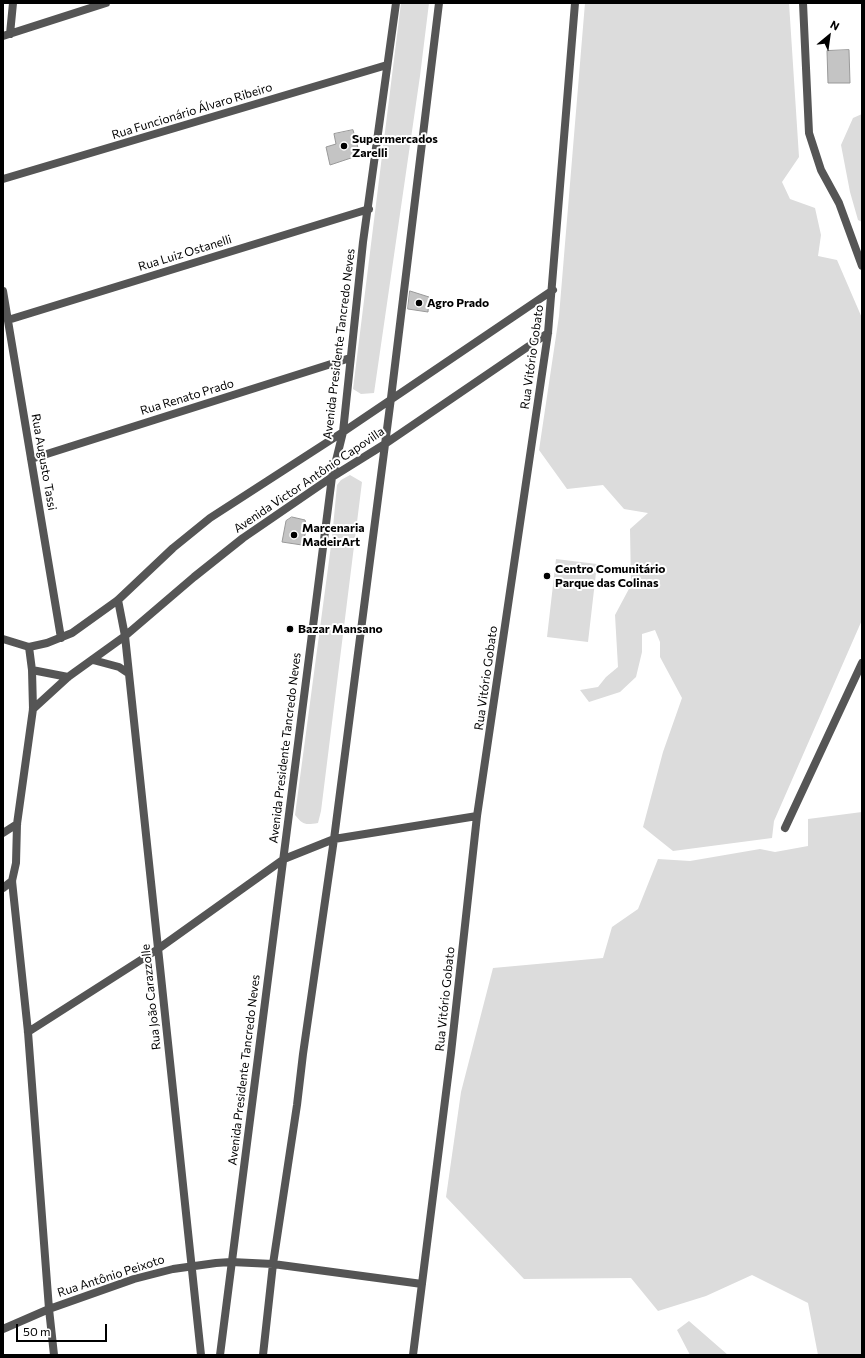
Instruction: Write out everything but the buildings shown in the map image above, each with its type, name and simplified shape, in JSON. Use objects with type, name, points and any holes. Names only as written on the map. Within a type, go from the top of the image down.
[{"type":"street","points":[[6,35],[13,3]]},
{"type":"street","points":[[6,35],[106,3]]},
{"type":"street","name":"Avenida Presidente Tancredo Neves","points":[[220,1355],[332,477],[343,432],[363,242],[369,209],[396,3]]},
{"type":"street","points":[[263,1355],[273,1264],[334,839],[391,398],[439,3]]},
{"type":"street","name":"Rua Vitório Gobato","points":[[413,1355],[450,1061],[477,816],[548,333],[553,290],[575,3]]},
{"type":"street","points":[[803,3],[809,133],[821,170],[839,203],[862,266]]},
{"type":"street","name":"Rua Funcionário Álvaro Ribeiro","points":[[3,179],[387,65]]},
{"type":"street","name":"Rua Luiz Ostanelli","points":[[8,320],[369,209]]},
{"type":"street","name":"Avenida Victor Antônio Capovilla","points":[[29,647],[47,643],[72,633],[118,600],[173,548],[210,518],[343,432],[391,398],[553,290]]},
{"type":"street","name":"Rua Augusto Tassi","points":[[3,291],[8,320],[7,339],[31,459],[62,638]]},
{"type":"street","name":"Avenida Victor Antônio Capovilla","points":[[32,708],[68,677],[125,636],[194,577],[243,538],[548,333]]},
{"type":"street","name":"Rua Renato Prado","points":[[31,459],[350,358]]},
{"type":"street","name":"Rua João Carazzolle","points":[[118,600],[125,636],[201,1355]]},
{"type":"street","points":[[3,639],[29,647],[32,670],[32,708],[17,824],[16,863],[12,881],[28,1032],[49,1309],[54,1355]]},
{"type":"street","points":[[93,660],[119,667],[128,673]]},
{"type":"street","points":[[785,828],[862,663]]},
{"type":"street","points":[[32,670],[68,677]]},
{"type":"street","points":[[28,1032],[158,949],[284,859],[334,839],[477,816]]},
{"type":"street","points":[[3,833],[17,824]]},
{"type":"street","points":[[3,888],[12,881]]},
{"type":"street","name":"Rua Antônio Peixoto","points":[[3,1329],[49,1309],[134,1279],[173,1269],[231,1262],[273,1264],[422,1284]]},
{"type":"shaded area","points":[[401,3],[429,3],[420,76],[374,393],[361,394],[353,389]]},
{"type":"shaded area","points":[[585,3],[789,3],[799,157],[782,182],[790,199],[815,208],[821,235],[818,256],[837,260],[862,318],[862,620],[774,821],[772,838],[673,851],[643,827],[663,752],[682,698],[660,657],[660,642],[655,630],[642,634],[642,652],[636,677],[620,692],[589,702],[580,690],[598,687],[606,677],[618,667],[615,615],[631,585],[630,529],[648,513],[624,509],[603,485],[567,489],[539,450],[559,316]]},
{"type":"shaded area","points":[[862,114],[862,222],[858,220],[850,192],[841,145],[853,118]]},
{"type":"shaded area","points":[[350,475],[362,482],[321,811],[318,823],[305,824],[295,815],[332,538],[337,485],[341,480]]},
{"type":"shaded area","points":[[556,559],[597,564],[588,642],[547,637]]},
{"type":"shaded area","points":[[862,812],[862,1355],[818,1355],[808,1303],[752,1275],[706,1296],[658,1311],[631,1278],[524,1279],[446,1197],[461,1092],[493,968],[603,958],[612,927],[638,909],[658,859],[690,861],[760,849],[775,852],[808,846],[808,819]]},
{"type":"shaded area","points":[[689,1321],[728,1355],[690,1355],[677,1330]]},
{"type":"place","name":"Supermercados Zarelli","points":[[344,146]]},
{"type":"place","name":"Agro Prado","points":[[419,303]]},
{"type":"place","name":"Marcenaria MadeirArt","points":[[294,535]]},
{"type":"place","name":"Centro Comunitário Parque das Colinas","points":[[547,576]]},
{"type":"place","name":"Bazar Mansano","points":[[290,629]]}]
